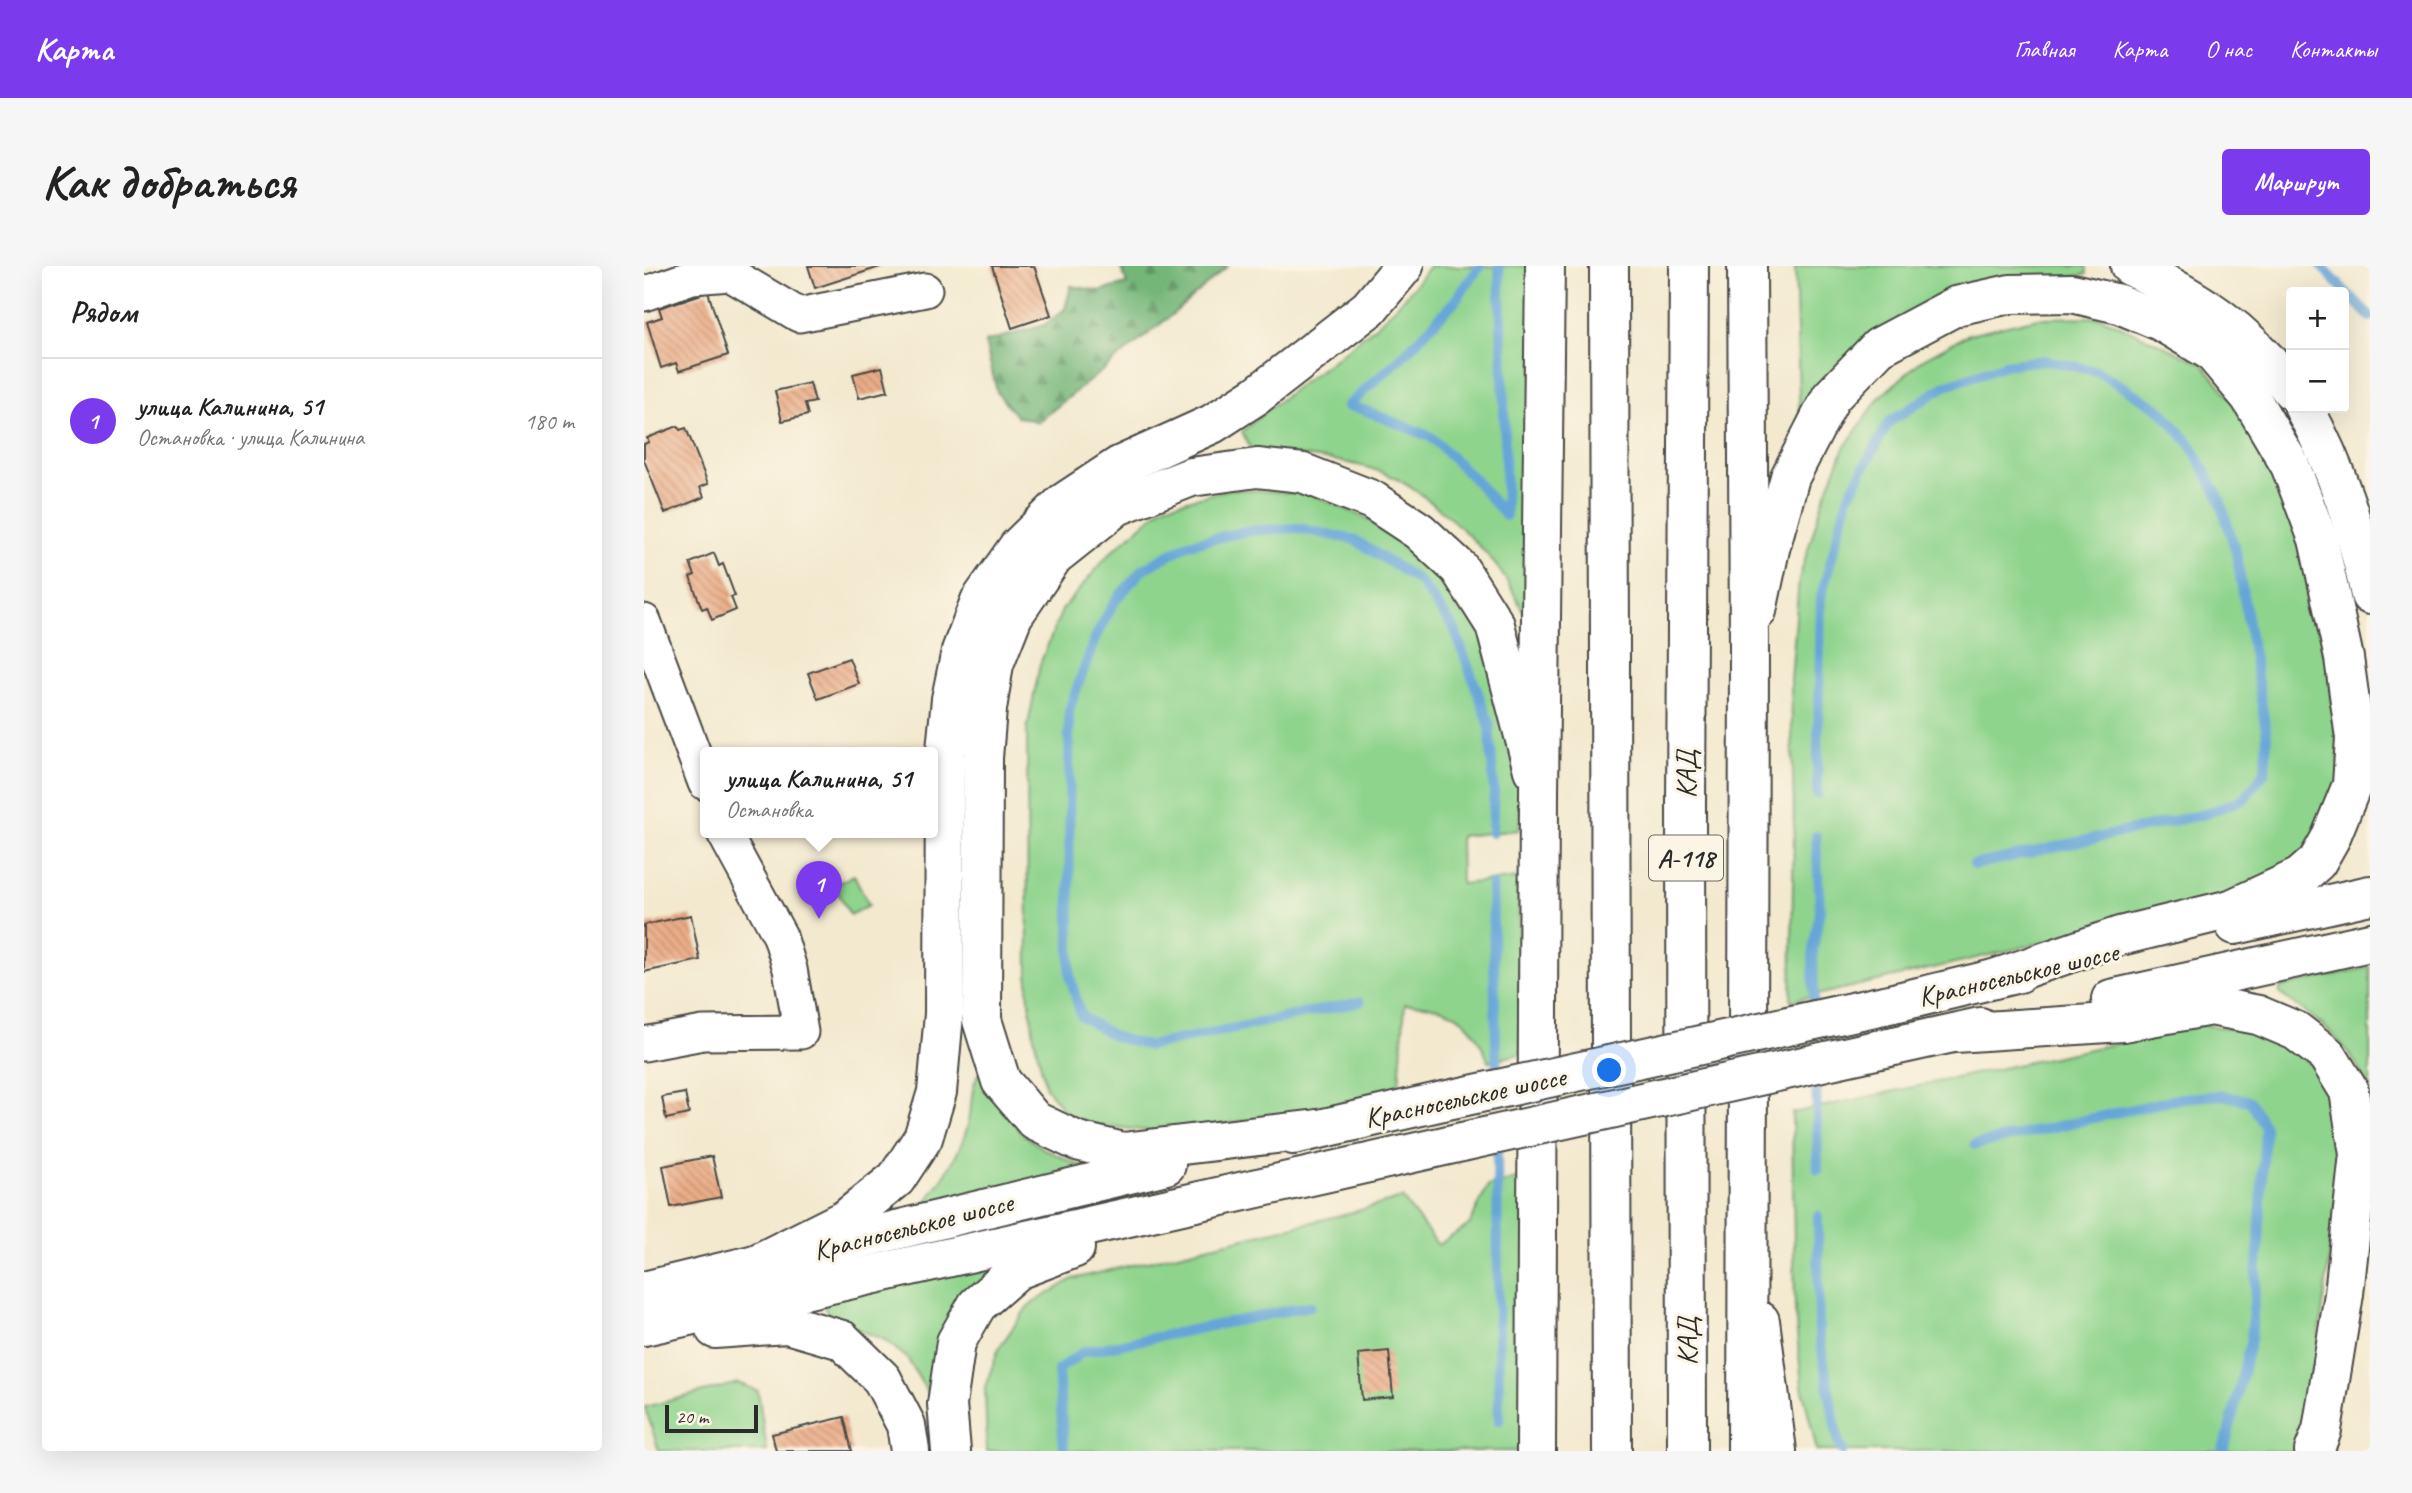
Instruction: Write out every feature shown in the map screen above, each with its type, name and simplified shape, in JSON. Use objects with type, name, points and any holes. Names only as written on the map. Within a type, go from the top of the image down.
[{"type":"main road","points":[[754,1265],[846,1219],[896,1179],[923,1138],[937,1093],[944,1014],[944,760],[951,699],[961,651],[980,601],[1018,547],[1063,503],[1119,466],[1212,424],[1257,395],[1369,308],[1404,266]]},
{"type":"main road","points":[[1536,1451],[1545,266]]},
{"type":"main road","name":"А-118","points":[[1609,266],[1612,1451]]},
{"type":"main road","name":"КАД","points":[[1687,1451],[1689,266]]},
{"type":"main road","points":[[1747,266],[1747,1451]]},
{"type":"main road","points":[[2130,266],[2179,290],[2234,327],[2273,365],[2286,383]]},
{"type":"main road","points":[[1749,647],[1770,549],[1790,477],[1832,397],[1879,347],[1956,306],[2010,294],[2072,293],[2119,304],[2160,321],[2211,352],[2250,397],[2290,465],[2318,538],[2344,658],[2355,738],[2352,785],[2330,839],[2317,862],[2300,877],[2231,909],[2120,936],[1994,979]]},
{"type":"main road","points":[[2307,413],[2328,453],[2354,522],[2370,595]]},
{"type":"main road","points":[[1318,1129],[1123,1152],[1077,1141],[1034,1121],[1001,1081],[982,1020],[983,758],[986,709],[994,664],[1013,616],[1054,556],[1117,506],[1191,477],[1257,468],[1303,473],[1371,500],[1419,531],[1459,568],[1495,625],[1539,794]]},
{"type":"main road","name":"Красносельское шоссе","points":[[644,1291],[1318,1129],[2370,895]]},
{"type":"main road","name":"Красносельское шоссе","points":[[644,1326],[1389,1158],[2370,942]]},
{"type":"main road","points":[[1955,1033],[2123,1022],[2211,1006],[2258,1015],[2296,1031],[2327,1055],[2349,1091],[2359,1154],[2344,1294],[2322,1430],[2314,1451]]},
{"type":"main road","points":[[1746,1191],[1777,1451]]},
{"type":"main road","points":[[951,1451],[947,1404],[956,1342],[977,1306],[1017,1270],[1206,1199]]},
{"type":"main road","points":[[2339,1451],[2353,1387],[2370,1256]]},
{"type":"main road","points":[[644,1342],[726,1327],[787,1324],[842,1340],[882,1379],[906,1425],[910,1451]]},
{"type":"street","points":[[644,294],[692,278],[730,274],[799,315],[926,290]]},
{"type":"street","points":[[644,621],[700,770]]},
{"type":"street","points":[[644,1044],[703,1034],[801,1032],[790,969],[780,936],[727,838]]},
{"type":"green space","points":[[1120,266],[1228,266],[1173,314],[1038,422],[1016,416],[997,392],[985,342],[1044,325],[1065,309],[1071,286],[1100,291],[1127,284]]},
{"type":"green space","points":[[1429,266],[1534,266],[1533,631],[1508,583],[1485,553],[1470,536],[1416,491],[1384,473],[1368,468],[1335,460],[1251,449],[1242,432],[1389,314]]},
{"type":"green space","points":[[1795,266],[2086,266],[2087,274],[1959,296],[1800,427]]},
{"type":"green space","points":[[2100,317],[2202,363],[2281,461],[2323,617],[2341,779],[2318,834],[2296,859],[2227,900],[1791,1001],[1794,825],[1791,680],[1799,579],[1823,500],[1844,448],[1879,398],[1923,359],[1969,334],[2038,318]]},
{"type":"green space","points":[[1231,489],[1311,494],[1396,531],[1453,579],[1480,629],[1522,782],[1519,830],[1460,836],[1461,884],[1518,878],[1521,1054],[1488,1061],[1475,1034],[1458,1016],[1435,1007],[1405,1004],[1399,1085],[1333,1106],[1220,1125],[1157,1132],[1074,1122],[1046,1088],[1034,1037],[1028,991],[1027,730],[1040,664],[1062,610],[1109,554],[1164,506]]},
{"type":"green space","points":[[854,875],[869,905],[850,915],[834,885]]},
{"type":"green space","points":[[2370,967],[2370,1091],[2344,1047],[2322,1024],[2280,994],[2280,987]]},
{"type":"green space","points":[[2196,1024],[2266,1033],[2290,1043],[2321,1075],[2338,1122],[2340,1157],[2332,1239],[2312,1389],[2296,1451],[1817,1451],[1802,1386],[1795,1312],[1792,1113]]},
{"type":"green space","points":[[981,1072],[1021,1133],[1044,1149],[1096,1173],[919,1212],[959,1149],[970,1119],[975,1083]]},
{"type":"green space","points":[[1525,1177],[1526,1451],[987,1451],[985,1387],[999,1348],[1028,1306],[1073,1279],[1350,1213],[1402,1198],[1438,1245],[1469,1225],[1488,1186]]},
{"type":"green space","points":[[998,1265],[929,1395],[907,1358],[885,1340],[833,1320],[819,1300]]},
{"type":"green space","points":[[738,1383],[758,1391],[767,1451],[659,1451],[645,1407]]},
{"type":"building","points":[[808,266],[880,266],[880,267],[815,288]]},
{"type":"building","points":[[992,266],[1034,266],[1051,315],[1012,328]]},
{"type":"building","points":[[708,292],[728,355],[679,371],[676,363],[661,368],[647,322],[662,317],[659,308]]},
{"type":"building","points":[[882,367],[888,391],[859,398],[853,374]]},
{"type":"building","points":[[810,383],[815,402],[805,404],[808,415],[782,421],[775,391]]},
{"type":"building","points":[[678,426],[680,430],[686,428],[708,484],[700,487],[704,497],[665,513],[644,460],[644,444],[649,442],[647,438]]},
{"type":"building","points":[[714,553],[719,566],[723,564],[735,596],[731,597],[736,610],[712,620],[707,607],[702,609],[690,577],[695,575],[690,563]]},
{"type":"building","points":[[849,658],[859,684],[818,699],[808,673]]},
{"type":"building","points":[[691,915],[700,960],[644,972],[644,925]]},
{"type":"building","points":[[685,1093],[689,1114],[666,1119],[662,1097]]},
{"type":"building","points":[[712,1156],[721,1197],[671,1207],[663,1166]]},
{"type":"building","points":[[1389,1351],[1393,1397],[1362,1400],[1358,1354]]},
{"type":"building","points":[[844,1417],[852,1451],[776,1451],[772,1434]]},
{"type":"waterway","points":[[1347,406],[1401,358],[1455,301],[1480,266]]},
{"type":"waterway","points":[[1347,406],[1364,410],[1431,437],[1473,478],[1506,516],[1499,266]]},
{"type":"waterway","points":[[2321,266],[2370,317]]},
{"type":"waterway","points":[[1817,794],[1821,597],[1848,497],[1889,422],[1945,386],[2005,365],[2044,360],[2097,371],[2161,410],[2191,445],[2219,497],[2236,552],[2267,736],[2265,772],[2244,799],[2205,814],[1974,865]]},
{"type":"waterway","points":[[1360,1002],[1149,1046],[1115,1037],[1081,1016],[1070,976],[1069,710],[1096,636],[1115,601],[1142,570],[1189,544],[1247,531],[1297,528],[1355,540],[1419,581],[1454,628],[1489,723],[1494,791],[1492,833]]},
{"type":"waterway","points":[[1814,1012],[1813,949],[1820,910],[1816,836]]},
{"type":"waterway","points":[[1492,884],[1497,1083]]},
{"type":"waterway","points":[[1816,1073],[1818,1170]]},
{"type":"waterway","points":[[1975,1145],[2182,1098],[2221,1095],[2250,1101],[2265,1127],[2259,1242],[2251,1339],[2222,1451]]},
{"type":"waterway","points":[[1497,1143],[1499,1421]]},
{"type":"waterway","points":[[1818,1216],[1819,1335],[1838,1441],[1843,1451]]},
{"type":"waterway","points":[[1064,1451],[1058,1370],[1083,1352],[1310,1306]]},
{"type":"place","name":"улица Калинина, 51","points":[[819,919]]}]
